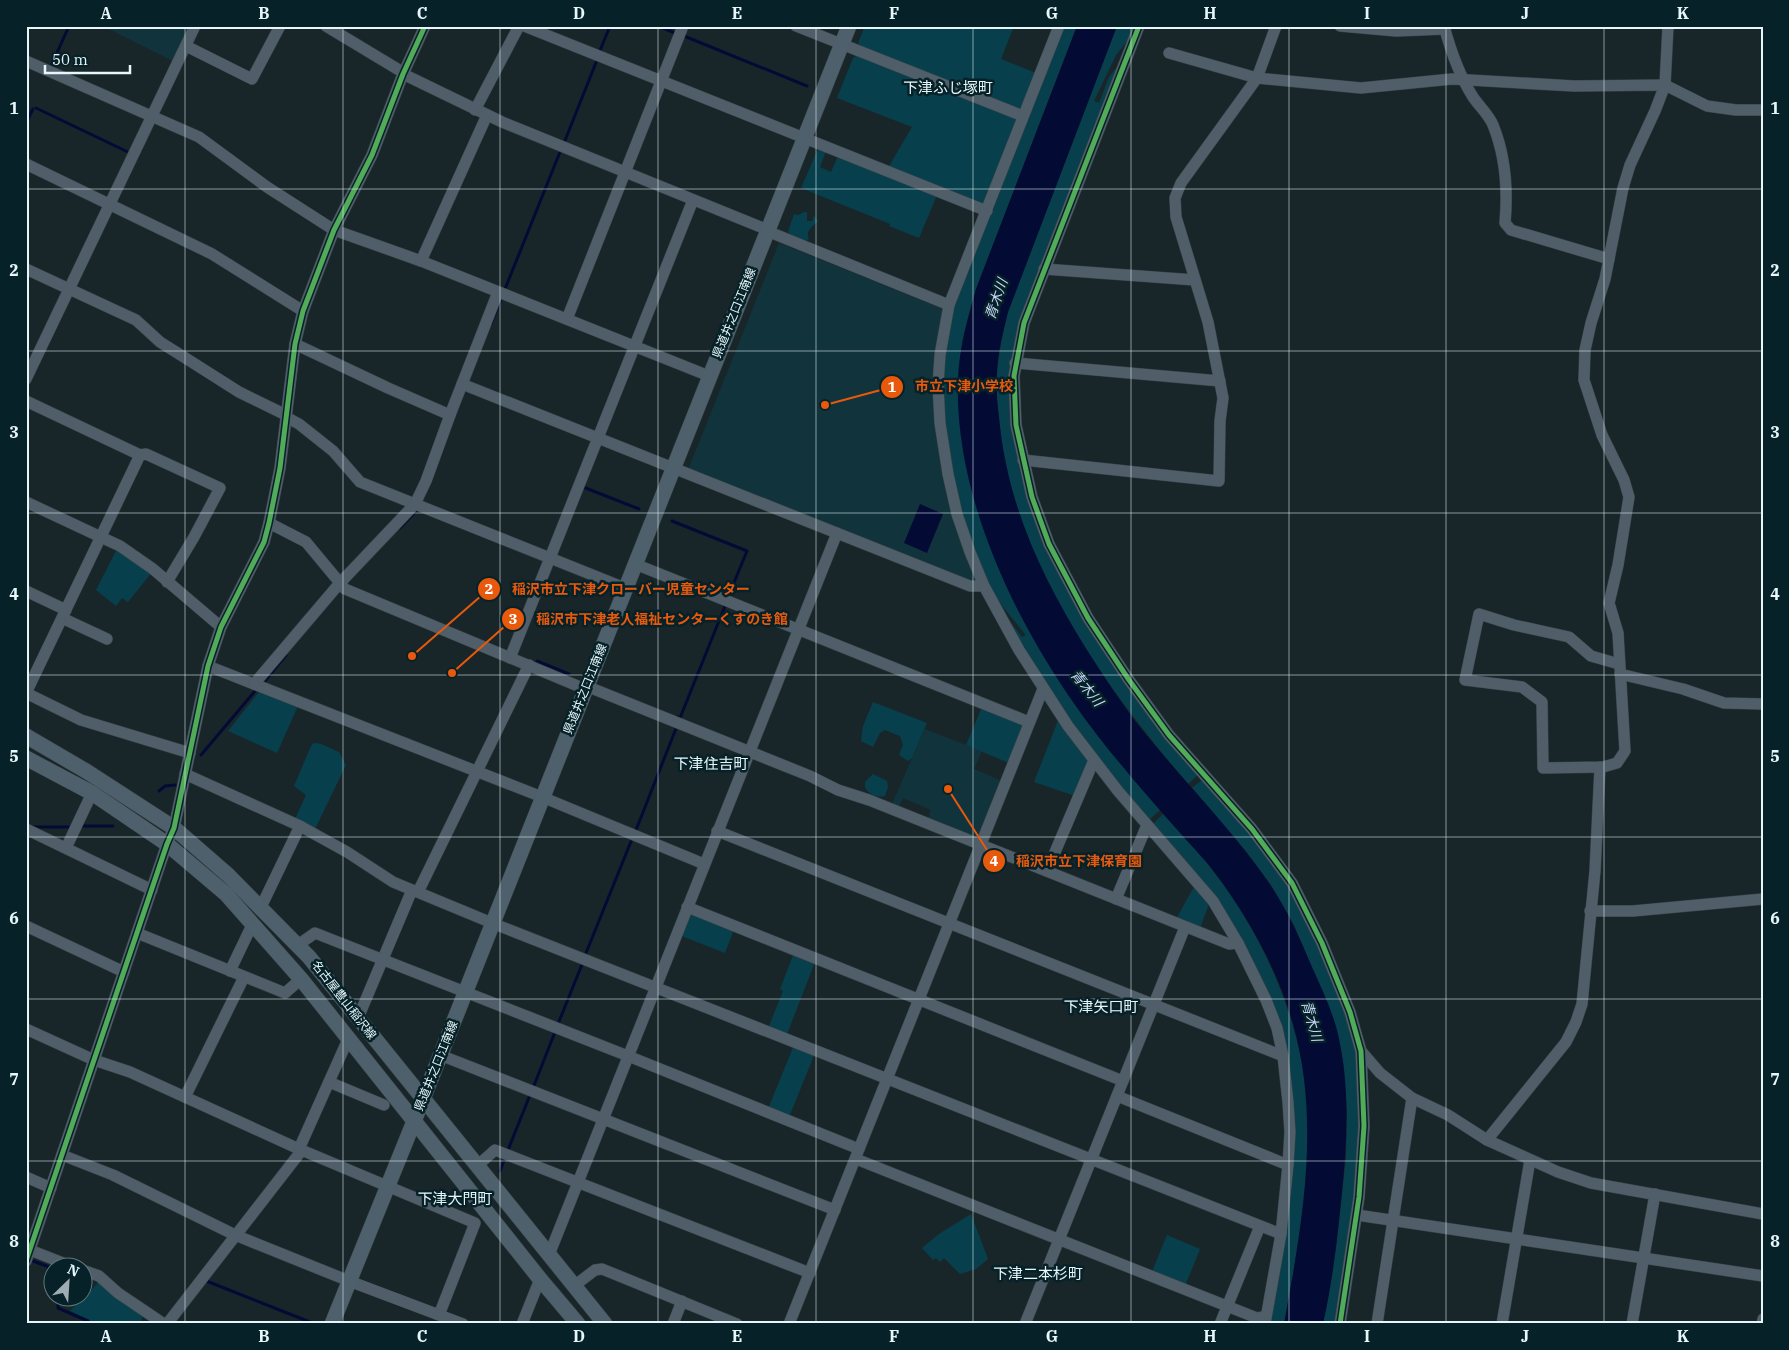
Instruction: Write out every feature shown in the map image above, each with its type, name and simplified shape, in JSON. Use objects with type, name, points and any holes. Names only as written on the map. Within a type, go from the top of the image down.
[{"type":"main road","name":"県道井之口江南線","points":[[332,1324],[415,1120],[849,26]]},
{"type":"main road","name":"名古屋豊山稲沢線","points":[[26,736],[86,771],[174,828],[261,907],[298,945],[605,1324]]},
{"type":"main road","name":"名古屋豊山稲沢線","points":[[26,758],[92,794],[167,844],[226,894],[349,1037],[540,1279],[578,1324]]},
{"type":"street","points":[[26,379],[195,26]]},
{"type":"street","points":[[186,46],[252,79],[280,26]]},
{"type":"street","points":[[326,26],[403,74],[475,110],[949,305]]},
{"type":"street","points":[[26,1261],[174,828],[208,666],[220,627],[264,542],[280,468],[295,344],[303,311],[334,230],[372,155],[403,74],[425,26]]},
{"type":"street","points":[[475,110],[519,26]]},
{"type":"street","points":[[524,26],[987,211]]},
{"type":"street","points":[[567,319],[683,26]]},
{"type":"street","points":[[796,26],[1023,116]]},
{"type":"street","points":[[298,945],[315,933],[628,1056],[1059,1240],[1266,1320],[1281,1234],[1288,1165],[1289,1110],[1283,1056],[1266,1000],[1238,943],[1213,901],[1146,825],[1094,760],[1043,689],[1019,650],[984,586],[970,552],[957,514],[948,474],[940,423],[938,386],[940,355],[949,305],[1058,28],[1046,26]]},
{"type":"street","points":[[1139,26],[1024,324],[1015,363],[1016,425],[1032,497],[1049,544],[1088,618],[1169,736],[1252,829],[1292,883],[1322,944],[1350,1012],[1361,1051],[1364,1126],[1357,1215],[1340,1324]]},
{"type":"street","points":[[1023,460],[1219,481],[1220,421],[1223,398],[1208,322],[1176,217],[1175,198],[1181,183],[1257,78],[1276,26]]},
{"type":"street","points":[[1340,26],[1396,31],[1445,27],[1450,50],[1463,79],[1493,124],[1504,161],[1507,193],[1505,223],[1511,230],[1609,259]]},
{"type":"street","points":[[1668,26],[1665,85],[1630,165],[1623,188],[1605,279],[1591,323],[1585,350],[1584,380],[1602,435],[1624,480],[1629,497],[1618,565],[1609,603],[1618,633],[1620,669],[1625,750],[1616,763],[1600,767],[1542,768],[1542,702],[1522,687],[1465,680],[1479,614],[1514,625],[1569,637],[1591,656],[1620,669],[1724,703],[1763,704]]},
{"type":"street","points":[[1169,53],[1257,78],[1361,88],[1452,79],[1574,86],[1665,85],[1707,106],[1736,110],[1763,110]]},
{"type":"street","points":[[26,60],[199,137],[267,187],[334,230],[421,261],[709,376]]},
{"type":"street","points":[[421,261],[487,115]]},
{"type":"street","points":[[26,164],[212,254],[303,311]]},
{"type":"street","points":[[510,658],[693,200]]},
{"type":"street","points":[[26,269],[136,320],[160,342],[238,392],[298,424],[333,451],[360,482],[625,588]]},
{"type":"street","points":[[1044,269],[1195,280]]},
{"type":"street","points":[[254,684],[339,584],[414,504],[426,481],[498,292]]},
{"type":"street","points":[[295,344],[450,415]]},
{"type":"street","points":[[1015,363],[1220,381]]},
{"type":"street","points":[[462,384],[970,586],[984,586]]},
{"type":"street","points":[[26,401],[140,455],[146,454],[220,488],[167,582]]},
{"type":"street","points":[[140,455],[26,693],[81,720],[190,752]]},
{"type":"street","points":[[26,502],[120,546],[153,569],[220,627]]},
{"type":"street","points":[[269,523],[306,542],[344,589],[510,658],[810,776],[838,790],[869,800],[981,844],[1229,944],[1238,943]]},
{"type":"street","points":[[549,1256],[837,533]]},
{"type":"street","points":[[635,564],[1029,722]]},
{"type":"street","points":[[26,591],[107,639]]},
{"type":"street","points":[[358,1018],[382,960],[415,891],[478,772],[529,665]]},
{"type":"street","points":[[208,666],[542,797],[704,864]]},
{"type":"street","points":[[789,1324],[1043,689]]},
{"type":"street","points":[[1047,871],[1094,760]]},
{"type":"street","points":[[1487,1140],[1566,1042],[1582,1004],[1586,978],[1590,911],[1596,871],[1600,767]]},
{"type":"street","points":[[185,774],[300,826],[347,852],[393,882],[492,923],[1281,1234]]},
{"type":"street","points":[[66,848],[92,794]]},
{"type":"street","points":[[1116,899],[1146,825]]},
{"type":"street","points":[[261,907],[300,826]]},
{"type":"street","points":[[26,829],[152,890]]},
{"type":"street","points":[[717,831],[1283,1056]]},
{"type":"street","points":[[1590,911],[1633,912],[1763,899]]},
{"type":"street","points":[[687,907],[1123,1081]]},
{"type":"street","points":[[230,971],[253,924]]},
{"type":"street","points":[[26,926],[124,972]]},
{"type":"street","points":[[1025,1324],[1185,927]]},
{"type":"street","points":[[137,933],[286,993],[301,979]]},
{"type":"street","points":[[185,1097],[244,977]]},
{"type":"street","points":[[26,1030],[94,1060],[130,1072],[300,1149],[475,1223],[442,1318]]},
{"type":"street","points":[[92,1274],[99,1276],[118,1293],[167,1323],[300,1149],[349,1037]]},
{"type":"street","points":[[1361,1051],[1380,1073],[1412,1098],[1448,1115],[1487,1140],[1558,1172],[1590,1183],[1763,1214]]},
{"type":"street","points":[[440,1055],[835,1210]]},
{"type":"street","points":[[329,1082],[384,1105]]},
{"type":"street","points":[[1117,1096],[1288,1165]]},
{"type":"street","points":[[1378,1324],[1412,1098]]},
{"type":"street","points":[[477,1166],[495,1150],[810,1273]]},
{"type":"street","points":[[62,1155],[113,1175],[234,1235],[442,1318],[463,1324]]},
{"type":"street","points":[[1502,1324],[1530,1160]]},
{"type":"street","points":[[26,1177],[51,1188]]},
{"type":"street","points":[[1632,1324],[1655,1194]]},
{"type":"street","points":[[1357,1215],[1763,1276]]},
{"type":"street","points":[[1220,1324],[1260,1226]]},
{"type":"street","points":[[30,1250],[50,1258]]},
{"type":"street","points":[[574,1286],[595,1270],[602,1269],[737,1324]]},
{"type":"street","points":[[522,1324],[540,1279]]},
{"type":"street","points":[[673,1324],[682,1301]]},
{"type":"street","points":[[1762,1324],[1763,1319]]},
{"type":"shaded area","points":[[103,26],[190,26],[173,61]]},
{"type":"shaded area","points":[[865,26],[1014,26],[1001,59],[1036,73],[1022,108],[1018,110],[861,47],[858,43]]},
{"type":"shaded area","points":[[1062,26],[1077,26],[976,289],[965,330],[961,349],[961,424],[969,476],[979,512],[999,569],[1014,602],[1050,666],[1070,696],[1113,754],[1160,810],[1148,821],[1063,713],[1002,611],[1022,637],[1026,635],[993,595],[974,551],[951,473],[942,388],[944,355],[953,308]]},
{"type":"shaded area","points":[[1117,26],[1134,26],[1129,39],[1116,55],[1094,101],[1099,103],[1109,77],[1121,62],[1018,326],[1010,369],[1012,426],[1020,472],[1043,543],[1199,774],[1188,784],[1124,704],[1066,618],[1042,572],[1022,524],[1007,475],[999,424],[996,378],[1008,312]]},
{"type":"shaded area","points":[[858,55],[1014,117],[1017,122],[987,202],[981,205],[888,168],[912,127],[837,98],[853,58]]},
{"type":"shaded area","points":[[821,149],[826,151],[820,167],[831,172],[838,156],[937,195],[919,238],[889,226],[890,224],[801,188],[817,151]]},
{"type":"shaded area","points":[[807,212],[807,221],[812,221],[814,216],[818,221],[809,231],[809,239],[806,241],[788,232],[794,214],[798,215]]},
{"type":"shaded area","points":[[779,243],[945,310],[977,578],[970,583],[688,470]]},
{"type":"shaded area","points":[[117,549],[152,572],[128,602],[122,598],[116,606],[96,590]]},
{"type":"shaded area","points":[[263,691],[298,706],[277,753],[228,731],[259,692]]},
{"type":"shaded area","points":[[873,702],[927,723],[912,758],[908,761],[899,755],[903,745],[900,736],[885,730],[880,733],[873,747],[861,741],[863,726]]},
{"type":"shaded area","points":[[982,707],[1022,724],[1024,728],[1009,763],[966,745]]},
{"type":"shaded area","points":[[1059,718],[1088,759],[1088,765],[1075,796],[1034,782]]},
{"type":"shaded area","points":[[925,729],[982,751],[974,769],[1002,781],[980,837],[975,838],[928,819],[931,810],[903,798],[899,807],[892,804]]},
{"type":"shaded area","points":[[314,743],[324,745],[339,752],[346,765],[315,829],[295,819],[306,795],[294,786]]},
{"type":"shaded area","points":[[873,774],[887,781],[888,787],[885,796],[879,797],[874,795],[865,787],[865,782]]},
{"type":"shaded area","points":[[1203,779],[1248,832],[1289,886],[1317,940],[1347,1014],[1357,1052],[1360,1138],[1353,1218],[1336,1324],[1323,1324],[1336,1247],[1346,1157],[1347,1112],[1343,1062],[1336,1028],[1294,925],[1271,885],[1245,850],[1192,788]]},
{"type":"shaded area","points":[[1163,814],[1207,864],[1232,896],[1249,924],[1278,984],[1290,1015],[1299,1047],[1308,1110],[1307,1164],[1302,1218],[1284,1324],[1269,1324],[1293,1101],[1255,966],[1152,825]]},
{"type":"shaded area","points":[[1195,885],[1209,904],[1200,928],[1176,919]]},
{"type":"shaded area","points":[[688,913],[734,929],[725,953],[679,935]]},
{"type":"shaded area","points":[[794,953],[815,962],[787,1034],[769,1026],[783,991],[780,989]]},
{"type":"shaded area","points":[[794,1045],[815,1053],[789,1117],[768,1109]]},
{"type":"shaded area","points":[[971,1214],[988,1259],[976,1269],[960,1274],[944,1258],[940,1262],[936,1258],[933,1260],[922,1248],[939,1234]]},
{"type":"shaded area","points":[[1167,1235],[1200,1249],[1185,1286],[1151,1274]]},
{"type":"shaded area","points":[[99,1282],[144,1315],[139,1324],[90,1324],[89,1320],[70,1311],[73,1308],[92,1308],[92,1289]]},
{"type":"water","name":"青木川","points":[[1077,26],[1117,26],[1008,312],[1000,350],[997,378],[1003,449],[1018,509],[1029,538],[1041,567],[1070,622],[1107,681],[1136,722],[1240,844],[1269,883],[1293,924],[1332,1014],[1337,1030],[1344,1072],[1346,1137],[1336,1248],[1323,1324],[1284,1324],[1302,1212],[1307,1136],[1306,1099],[1301,1061],[1293,1024],[1279,984],[1261,945],[1215,873],[1118,761],[1057,678],[1029,631],[1005,582],[984,532],[969,481],[960,429],[958,379],[964,333],[976,289]]},
{"type":"water","points":[[920,504],[943,514],[927,553],[904,543]]},
{"type":"waterway","points":[[52,64],[69,26]]},
{"type":"waterway","points":[[599,53],[610,26]]},
{"type":"waterway","points":[[658,26],[675,33]]},
{"type":"waterway","points":[[684,36],[807,86]]},
{"type":"waterway","points":[[564,143],[597,60]]},
{"type":"waterway","points":[[36,108],[130,153]]},
{"type":"waterway","points":[[26,123],[33,109]]},
{"type":"waterway","points":[[505,289],[560,152]]},
{"type":"waterway","points":[[491,324],[501,299]]},
{"type":"waterway","points":[[583,487],[639,509]]},
{"type":"waterway","points":[[400,528],[417,510]]},
{"type":"waterway","points":[[672,521],[747,551],[728,597]]},
{"type":"waterway","points":[[677,717],[680,718],[725,606]]},
{"type":"waterway","points":[[264,682],[286,655]]},
{"type":"waterway","points":[[537,661],[569,674]]},
{"type":"waterway","points":[[201,755],[255,691]]},
{"type":"waterway","points":[[636,830],[677,726]]},
{"type":"waterway","points":[[159,791],[165,786],[175,785]]},
{"type":"waterway","points":[[81,826],[113,826]]},
{"type":"waterway","points":[[33,827],[72,827]]},
{"type":"waterway","points":[[586,953],[632,839]]},
{"type":"waterway","points":[[558,1024],[583,962]]},
{"type":"waterway","points":[[533,1088],[555,1032]]},
{"type":"waterway","points":[[508,1150],[530,1095]]},
{"type":"waterway","points":[[500,1171],[505,1158]]},
{"type":"waterway","points":[[33,1261],[42,1264]]},
{"type":"waterway","points":[[204,1280],[315,1324]]},
{"type":"waterway","points":[[58,1308],[88,1321],[89,1324]]},
{"type":"cycle path","points":[[26,1261],[174,828],[208,666],[221,627],[264,542],[280,468],[295,344],[303,311],[334,230],[372,155],[403,74],[425,26]]},
{"type":"cycle path","points":[[1139,26],[1024,323],[1014,376],[1016,425],[1032,497],[1049,544],[1088,618],[1129,680],[1169,735],[1252,829],[1292,883],[1322,943],[1350,1012],[1361,1051],[1364,1126],[1359,1197],[1340,1324]]},
{"type":"place","name":"市立下津小学校","points":[[825,405]]},
{"type":"place","name":"稲沢市立下津クローバー児童センター","points":[[412,656]]},
{"type":"place","name":"稲沢市下津老人福祉センターくすのき館","points":[[452,673]]},
{"type":"place","name":"稲沢市立下津保育園","points":[[948,789]]},
{"type":"district","name":"下津ふじ塚町","points":[[948,88]]},
{"type":"district","name":"下津住吉町","points":[[711,764]]},
{"type":"district","name":"下津矢口町","points":[[1101,1007]]},
{"type":"district","name":"下津大門町","points":[[455,1199]]},
{"type":"district","name":"下津二本杉町","points":[[1038,1274]]}]
